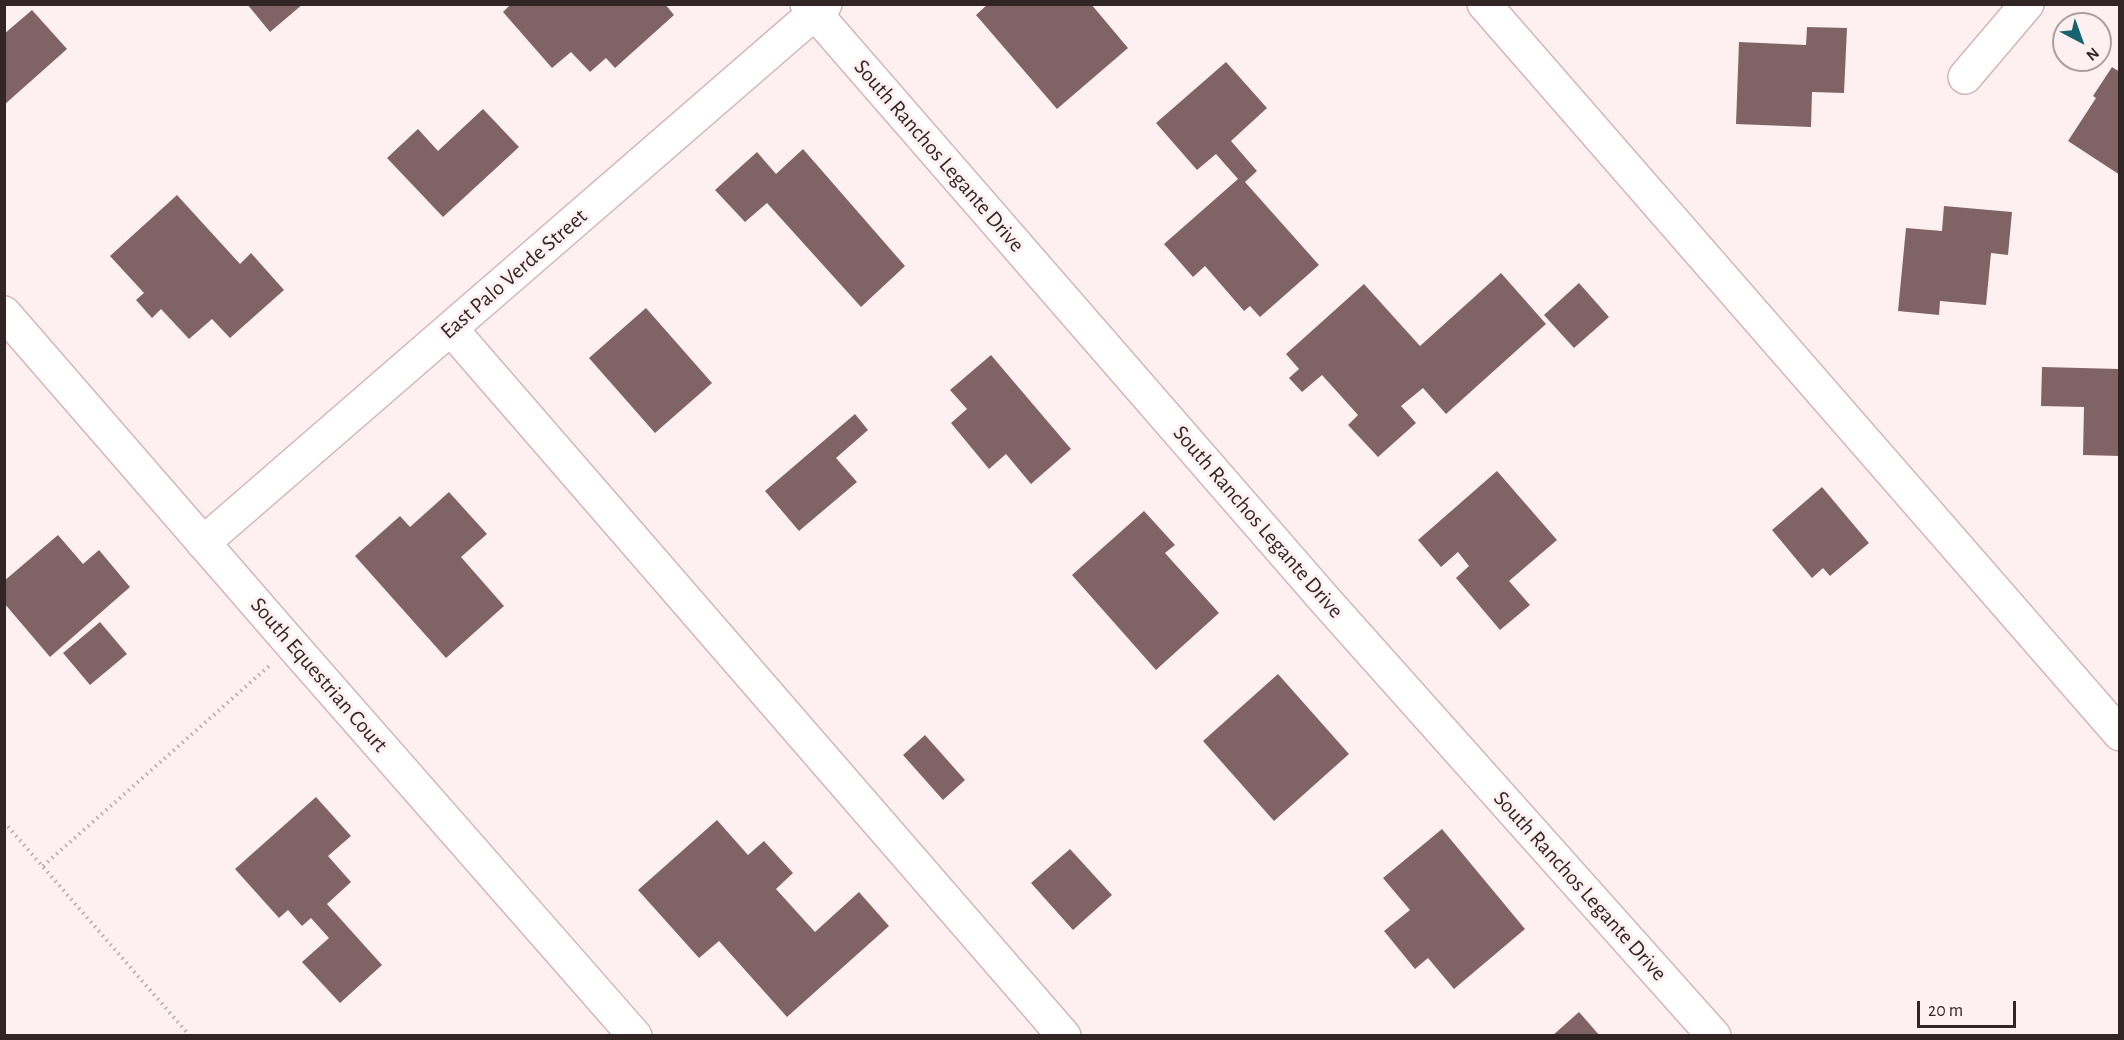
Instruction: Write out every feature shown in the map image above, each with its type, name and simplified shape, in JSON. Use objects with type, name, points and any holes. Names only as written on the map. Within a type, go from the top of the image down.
[{"type":"street","points":[[1484,4],[2120,734]]},
{"type":"street","points":[[1965,77],[2027,4]]},
{"type":"street","name":"East Palo Verde Street","points":[[203,543],[451,329],[816,7]]},
{"type":"street","name":"South Ranchos Legante Drive","points":[[816,7],[1325,600],[1714,1035]]},
{"type":"street","name":"South Equestrian Court","points":[[4,313],[635,1035]]},
{"type":"street","points":[[451,329],[1064,1035]]},
{"type":"path","points":[[43,866],[293,646]]},
{"type":"path","points":[[4,822],[190,1035]]},
{"type":"building","points":[[247,4],[303,4],[270,32]]},
{"type":"building","points":[[511,4],[665,4],[674,15],[615,68],[606,58],[590,72],[571,52],[552,68],[503,12]]},
{"type":"building","points":[[988,4],[1091,4],[1128,48],[1057,109],[976,15]]},
{"type":"building","points":[[32,10],[67,49],[4,105],[4,34]]},
{"type":"building","points":[[1807,27],[1847,28],[1844,93],[1812,92],[1811,127],[1736,124],[1739,42],[1806,45]]},
{"type":"building","points":[[1226,62],[1267,108],[1231,141],[1257,171],[1245,182],[1319,265],[1260,317],[1250,306],[1244,311],[1205,266],[1193,277],[1164,244],[1238,179],[1216,154],[1197,170],[1156,123]]},
{"type":"building","points":[[2112,67],[2120,72],[2120,175],[2068,141],[2096,98],[2093,96],[2109,72],[2112,72]]},
{"type":"building","points":[[483,109],[519,147],[443,217],[387,158],[418,129],[438,151]]},
{"type":"building","points":[[803,149],[905,266],[861,307],[767,203],[745,222],[715,190],[757,152],[776,174]]},
{"type":"building","points":[[177,195],[240,264],[251,253],[284,290],[230,338],[212,319],[189,339],[161,309],[152,318],[136,300],[144,293],[110,256]]},
{"type":"building","points":[[1944,206],[2012,212],[2008,255],[1991,253],[1986,305],[1940,301],[1939,315],[1898,311],[1906,228],[1942,231]]},
{"type":"building","points":[[1501,273],[1546,324],[1446,414],[1423,388],[1401,406],[1416,423],[1378,457],[1348,425],[1358,415],[1322,375],[1302,392],[1289,378],[1299,369],[1286,354],[1364,284],[1420,346]]},
{"type":"building","points":[[1579,283],[1609,317],[1574,348],[1544,315]]},
{"type":"building","points":[[646,308],[712,383],[655,433],[589,358]]},
{"type":"building","points":[[991,355],[1071,449],[1031,484],[1006,454],[989,469],[951,423],[967,409],[950,390]]},
{"type":"building","points":[[2042,367],[2120,369],[2120,456],[2083,455],[2084,407],[2041,406]]},
{"type":"building","points":[[855,414],[868,430],[836,458],[857,482],[799,531],[765,491]]},
{"type":"building","points":[[1497,471],[1557,540],[1509,581],[1530,605],[1500,630],[1456,578],[1469,566],[1458,552],[1441,567],[1418,540]]},
{"type":"building","points":[[1822,487],[1869,543],[1830,576],[1823,568],[1812,578],[1772,530]]},
{"type":"building","points":[[449,492],[487,534],[461,557],[504,606],[446,658],[355,556],[400,516],[410,527]]},
{"type":"building","points":[[1144,511],[1175,545],[1165,553],[1219,613],[1156,670],[1072,575]]},
{"type":"building","points":[[58,535],[83,564],[99,550],[130,587],[50,657],[4,603],[4,581]]},
{"type":"building","points":[[100,622],[127,654],[90,685],[63,653]]},
{"type":"building","points":[[1278,674],[1349,754],[1274,821],[1203,741]]},
{"type":"building","points":[[925,735],[965,780],[943,800],[903,755]]},
{"type":"building","points":[[316,797],[351,836],[328,856],[351,882],[327,904],[382,965],[340,1003],[302,962],[329,938],[311,918],[302,926],[288,910],[279,918],[235,869]]},
{"type":"building","points":[[717,820],[748,855],[764,841],[793,873],[776,889],[815,932],[859,892],[889,926],[787,1017],[719,941],[699,958],[638,890]]},
{"type":"building","points":[[1442,829],[1525,929],[1454,989],[1428,958],[1415,969],[1384,931],[1410,910],[1383,878]]},
{"type":"building","points":[[1070,849],[1112,895],[1073,930],[1031,883]]},
{"type":"building","points":[[1579,1012],[1600,1036],[1552,1036]]}]
